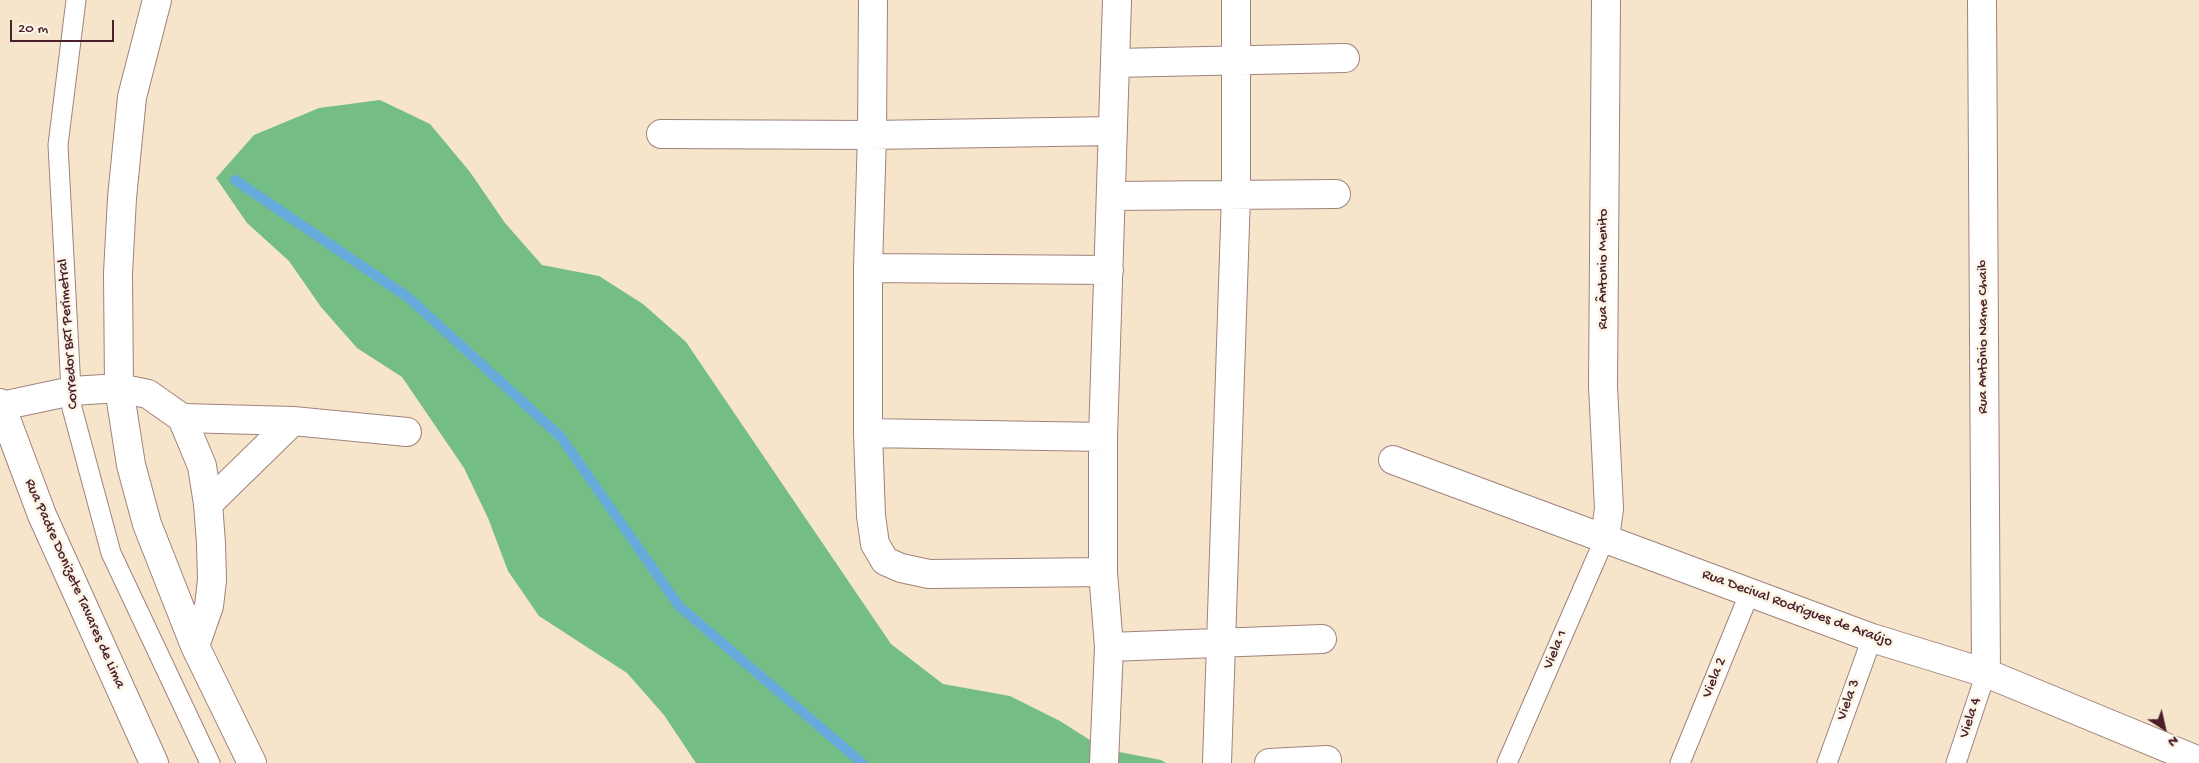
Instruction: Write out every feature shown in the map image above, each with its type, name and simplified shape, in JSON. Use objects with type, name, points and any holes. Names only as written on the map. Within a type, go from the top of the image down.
[{"type":"street","points":[[157,0],[132,97],[122,198],[118,273],[120,388],[131,465],[148,524],[195,646],[252,763]]},
{"type":"street","points":[[873,0],[872,135],[868,268],[868,433],[871,516],[875,544],[885,561],[901,568],[928,574],[1103,572]]},
{"type":"street","points":[[1104,763],[1109,647],[1103,572],[1103,437],[1117,0]]},
{"type":"street","points":[[1217,763],[1236,195],[1236,0]]},
{"type":"street","name":"Rua Ântonio Menito","points":[[1605,538],[1609,509],[1603,386],[1606,0]]},
{"type":"street","name":"Rua Antônio Name Chaib","points":[[1982,0],[1986,673]]},
{"type":"street","points":[[1115,63],[1345,58]]},
{"type":"street","points":[[661,134],[872,135],[1113,131]]},
{"type":"street","points":[[1111,196],[1336,194]]},
{"type":"street","points":[[868,268],[1109,270]]},
{"type":"street","points":[[0,405],[72,391],[120,388],[148,394],[182,418],[202,466],[208,504],[212,580],[209,606],[195,646]]},
{"type":"street","name":"Rua Padre Donizete Tavares de Lima","points":[[0,405],[42,515],[154,763]]},
{"type":"street","points":[[182,418],[293,421],[407,432]]},
{"type":"street","points":[[208,504],[293,421]]},
{"type":"street","points":[[868,433],[1103,437]]},
{"type":"street","name":"Rua Decival Rodrigues de Araújo","points":[[1393,460],[1872,638],[1986,673],[2195,761]]},
{"type":"street","points":[[1109,647],[1322,640]]},
{"type":"street","points":[[1269,763],[1327,760]]},
{"type":"lane","name":"Corredor BRT Perimetral","points":[[76,0],[58,145],[72,408],[112,553],[210,763]]},
{"type":"lane","name":"Viela 1","points":[[1508,763],[1605,538]]},
{"type":"lane","name":"Viela 2","points":[[1680,763],[1750,592]]},
{"type":"lane","name":"Viela 3","points":[[1827,763],[1872,638]]},
{"type":"lane","name":"Viela 4","points":[[1956,763],[1986,673]]},
{"type":"green space","points":[[380,100],[430,124],[470,172],[505,223],[542,265],[599,276],[643,304],[686,342],[891,644],[943,684],[1010,696],[1060,721],[1104,749],[1161,760],[1166,763],[696,763],[664,715],[627,673],[539,616],[508,571],[488,518],[464,468],[402,377],[357,348],[321,307],[289,261],[247,223],[216,178],[254,135],[319,108]]},
{"type":"waterway","points":[[235,180],[409,298],[561,437],[679,606],[862,763]]}]
